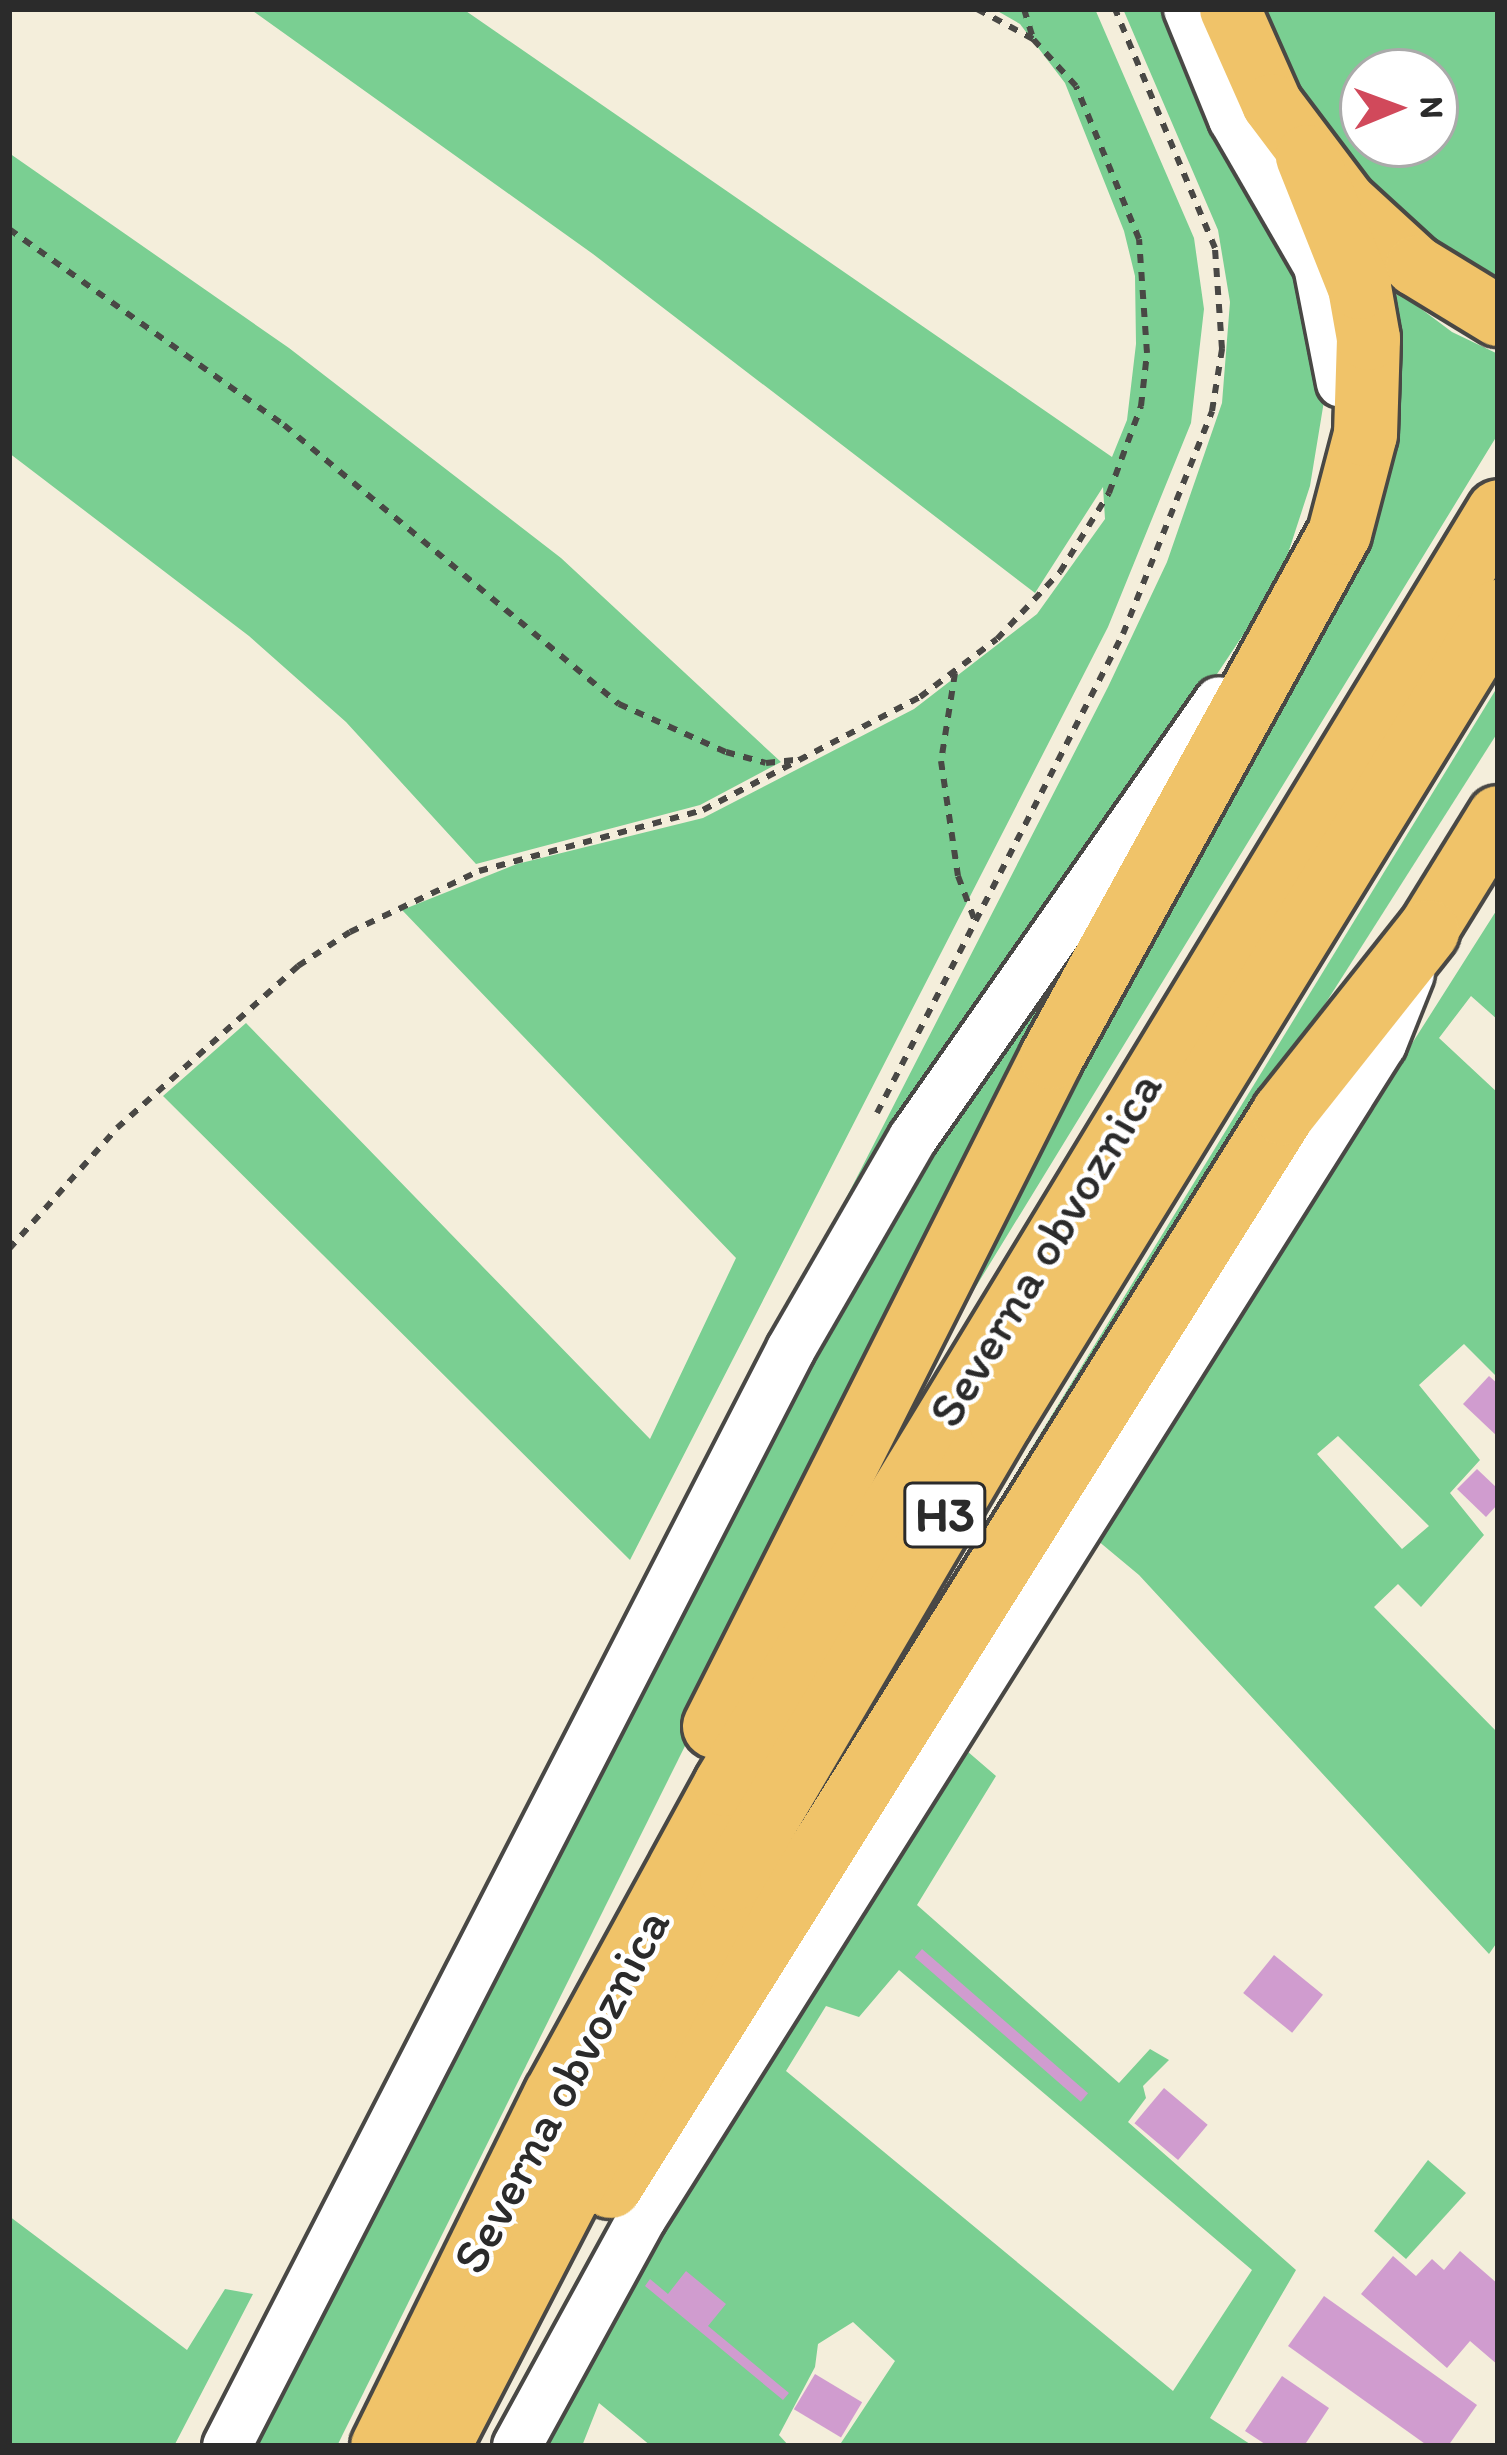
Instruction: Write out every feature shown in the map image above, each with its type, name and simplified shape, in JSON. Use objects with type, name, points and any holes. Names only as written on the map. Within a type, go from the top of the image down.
[{"type":"highway","points":[[607,1998],[623,1901],[1051,1057],[1339,533],[1365,434],[1368,338],[1359,287],[1307,156]]},
{"type":"highway","name":"Severna obvoznica","points":[[382,2446],[607,1998],[953,1399],[1498,512]]},
{"type":"highway","name":"Severna obvoznica","points":[[438,2446],[731,1879],[1000,1421],[1498,611]]},
{"type":"highway","points":[[458,2446],[489,2410],[630,2152],[1283,1113],[1427,931]]},
{"type":"main road","points":[[1231,9],[1258,78],[1307,156],[1391,246],[1489,312]]},
{"type":"main road","points":[[1427,931],[1498,816]]},
{"type":"street","points":[[227,2446],[791,1349],[974,1045],[1240,671],[1319,511],[1340,410],[1328,299],[1302,228],[1233,118],[1188,9]]},
{"type":"street","points":[[517,2446],[618,2258],[1382,1044],[1427,931]]},
{"type":"path","points":[[9,1249],[116,1128],[298,966],[350,932],[479,871],[703,810],[956,671],[1060,572],[1126,455],[1145,371],[1147,291],[1125,189],[1076,86],[1033,39],[977,9]]},
{"type":"path","points":[[1024,9],[1033,39]]},
{"type":"path","points":[[869,1129],[1157,559],[1202,446],[1220,369],[1221,287],[1209,228],[1115,9]]},
{"type":"path","points":[[9,229],[284,424],[619,704],[726,752],[766,763],[800,760]]},
{"type":"path","points":[[956,671],[941,761],[958,876],[975,921]]},
{"type":"green space","points":[[250,9],[463,9],[1112,457],[1127,420],[1136,344],[1135,276],[1124,231],[1065,83],[1020,24],[994,9],[1095,9],[1194,238],[1204,309],[1191,423],[1108,627],[630,1560],[163,1096],[246,1023],[650,1439],[736,1258],[402,910],[517,864],[703,818],[914,709],[1037,614],[1105,519],[1103,487],[1035,593],[593,254]]},
{"type":"green space","points":[[1123,9],[1179,9],[1292,232],[1325,395],[1310,486],[1279,581],[774,1339],[1108,687],[1167,562],[1222,403],[1230,302],[1218,230]]},
{"type":"green space","points":[[1264,9],[1498,9],[1498,276],[1443,247],[1359,168],[1459,168],[1459,48],[1339,48],[1339,143],[1307,101]]},
{"type":"green space","points":[[9,153],[289,348],[561,558],[781,762],[700,805],[476,864],[346,722],[249,636],[9,453]]},
{"type":"green space","points":[[1380,278],[1452,332],[1498,354],[1498,434],[893,1422],[1321,601]]},
{"type":"green space","points":[[1498,686],[1498,732],[833,1778],[922,1627]]},
{"type":"green space","points":[[1125,861],[337,2446],[249,2446],[871,1242]]},
{"type":"green space","points":[[1498,908],[1498,1020],[1471,996],[1439,1038],[1498,1093],[1498,1378],[1464,1344],[1419,1385],[1480,1460],[1450,1493],[1484,1535],[1421,1607],[1398,1584],[1374,1607],[1498,1733],[1498,1941],[1489,1954],[1139,1575],[1097,1540]],"holes":[[[1338,1436],[1429,1526],[1402,1549],[1317,1454]]]},
{"type":"green space","points":[[960,1745],[996,1776],[917,1905],[1119,2083],[1150,2049],[1169,2060],[1143,2086],[1146,2098],[1128,2122],[1296,2270],[1210,2418],[1253,2446],[839,2446],[895,2361],[853,2322],[818,2344],[815,2367],[779,2435],[789,2446],[651,2446],[599,2403],[582,2446],[535,2446]],"holes":[[[899,1970],[1252,2270],[1173,2391],[786,2071],[826,2006],[859,2017]]]},
{"type":"green space","points":[[1428,2160],[1466,2193],[1406,2259],[1374,2231]]},
{"type":"green space","points":[[9,2216],[187,2350],[225,2289],[253,2294],[174,2446],[9,2446]]},
{"type":"building","points":[[1489,1376],[1498,1384],[1498,1437],[1463,1404]]},
{"type":"building","points":[[1477,1469],[1498,1489],[1498,1504],[1486,1517],[1457,1489]]},
{"type":"building","points":[[922,1949],[1088,2093],[1081,2102],[915,1957]]},
{"type":"building","points":[[1274,1955],[1323,1995],[1292,2033],[1243,1993]]},
{"type":"building","points":[[1164,2088],[1208,2125],[1178,2160],[1134,2123]]},
{"type":"building","points":[[1460,2251],[1498,2284],[1498,2365],[1470,2341],[1447,2368],[1361,2294],[1393,2256],[1416,2276],[1432,2259],[1444,2270]]},
{"type":"building","points":[[686,2271],[726,2304],[708,2326],[789,2393],[783,2400],[645,2286],[650,2279],[668,2294]]},
{"type":"building","points":[[1324,2296],[1477,2405],[1448,2446],[1428,2446],[1288,2346]]},
{"type":"building","points":[[815,2374],[862,2402],[841,2437],[794,2409]]},
{"type":"building","points":[[1282,2376],[1329,2408],[1304,2446],[1268,2446],[1245,2431]]}]
